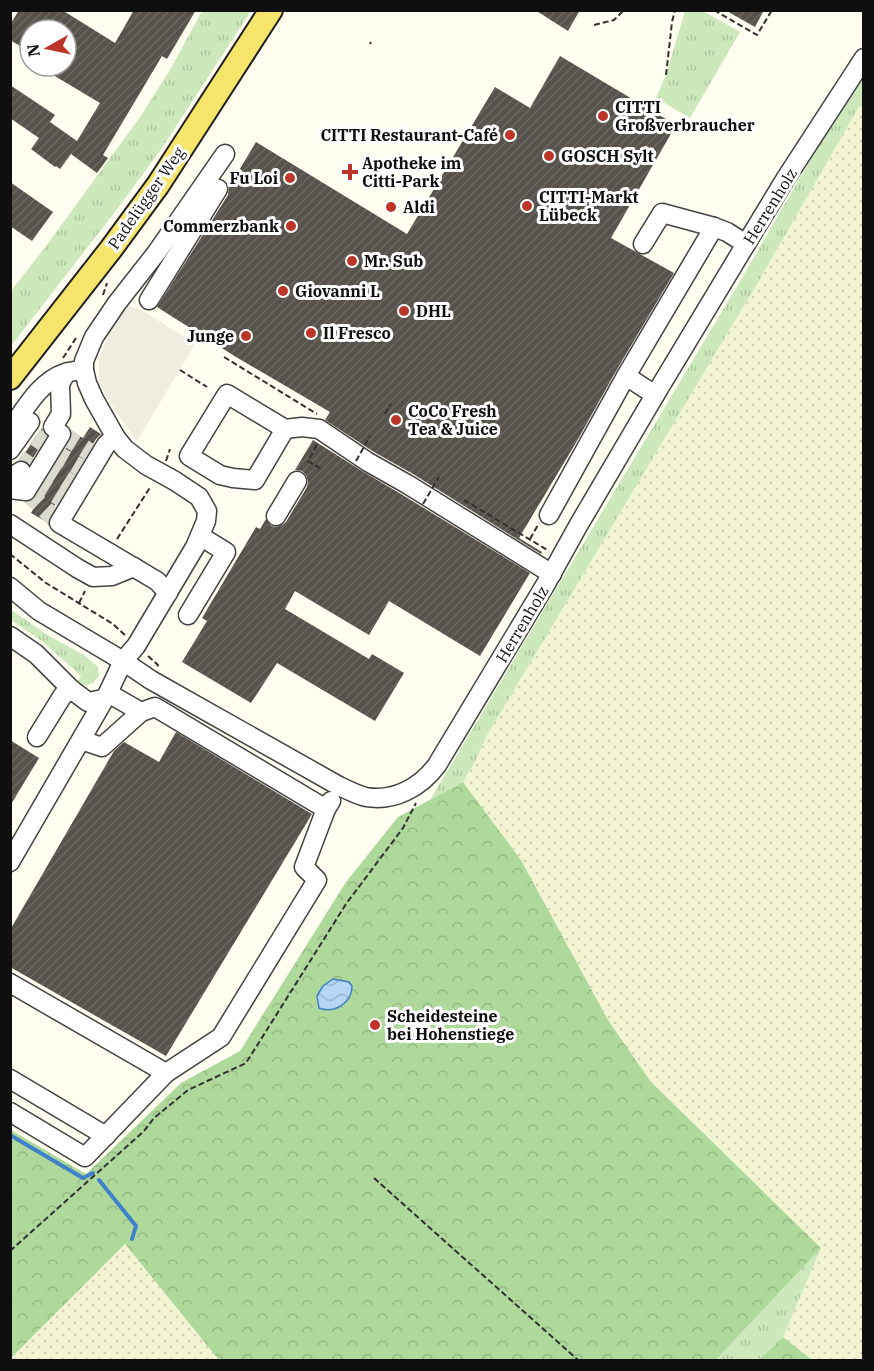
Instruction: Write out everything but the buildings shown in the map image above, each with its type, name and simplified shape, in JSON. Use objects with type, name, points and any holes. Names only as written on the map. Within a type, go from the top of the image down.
[{"type":"main road","name":"Padelügger Weg","points":[[10,378],[158,185],[271,10]]},
{"type":"street","name":"Herrenholz","points":[[10,587],[39,611],[151,680],[270,738],[339,786],[365,797],[384,798],[399,795],[413,787],[430,774],[552,574],[655,395],[786,178],[864,58]]},
{"type":"street","points":[[148,300],[165,256],[225,154]]},
{"type":"street","points":[[10,862],[81,740],[123,661],[136,646],[168,593],[206,521],[207,511],[199,497],[146,465],[116,438],[87,383],[84,361],[94,337],[115,305],[165,256],[218,189]]},
{"type":"street","points":[[643,244],[662,213],[728,232],[746,244]]},
{"type":"street","points":[[549,515],[626,376],[714,227]]},
{"type":"street","points":[[62,368],[84,370]]},
{"type":"street","points":[[10,430],[35,395],[56,377],[62,368]]},
{"type":"street","points":[[10,489],[26,491],[57,430],[61,414],[62,368]]},
{"type":"street","points":[[626,376],[655,395]]},
{"type":"street","points":[[10,450],[39,408],[46,385]]},
{"type":"street","points":[[285,429],[255,480],[220,475],[189,456],[227,394],[285,429],[302,427],[319,429],[368,462],[552,574]]},
{"type":"street","points":[[116,438],[106,445],[59,523],[157,581],[168,593]]},
{"type":"street","points":[[276,516],[297,481]]},
{"type":"street","points":[[10,524],[93,576],[112,576],[134,567]]},
{"type":"street","points":[[188,615],[226,552],[200,536]]},
{"type":"street","points":[[10,636],[36,654],[72,690],[88,702],[105,696],[141,712]]},
{"type":"street","points":[[38,737],[63,695],[72,690]]},
{"type":"street","points":[[81,740],[102,747],[141,712],[155,707],[326,809]]},
{"type":"street","points":[[10,1112],[85,1157],[166,1073],[221,1037],[317,880],[304,867],[326,809],[339,786]]},
{"type":"street","points":[[10,983],[166,1073]]},
{"type":"street","points":[[10,1079],[106,1136]]},
{"type":"path","points":[[594,25],[614,20],[624,10]]},
{"type":"path","points":[[666,75],[675,10]]},
{"type":"path","points":[[714,10],[758,35],[772,10]]},
{"type":"path","points":[[103,296],[108,279]]},
{"type":"path","points":[[62,368],[64,357],[77,337]]},
{"type":"path","points":[[180,370],[207,387]]},
{"type":"path","points":[[385,414],[391,404]]},
{"type":"path","points":[[323,470],[308,461],[324,433]]},
{"type":"path","points":[[356,461],[370,436]]},
{"type":"path","points":[[109,553],[166,461],[170,449]]},
{"type":"path","points":[[423,504],[439,477]]},
{"type":"path","points":[[10,554],[46,583],[113,624],[158,665],[151,680]]},
{"type":"path","points":[[10,1251],[144,1131],[154,1118],[188,1090],[246,1063],[346,904],[403,828],[416,804]]},
{"type":"path","points":[[374,1178],[578,1360]]},
{"type":"green space","points":[[202,11],[251,11],[162,148],[11,346],[11,291],[140,117],[171,68]]},
{"type":"green space","points":[[685,11],[703,11],[740,32],[690,118],[656,98],[666,75]]},
{"type":"green space","points":[[863,69],[863,100],[757,284],[486,737],[475,762],[463,782],[430,800],[739,283]]},
{"type":"green space","points":[[863,100],[863,1360],[812,1360],[783,1337],[821,1248],[651,1082],[608,1020],[521,860],[463,782],[486,737],[757,284]]},
{"type":"green space","points":[[10,609],[49,636],[84,655],[98,667],[99,676],[89,684],[76,683],[81,676],[43,642],[11,620]]},
{"type":"green space","points":[[463,782],[521,860],[608,1020],[651,1082],[821,1248],[716,1360],[219,1360],[125,1244],[11,1358],[11,1130],[86,1174],[181,1083],[240,1051],[346,882],[398,817]]},
{"type":"green space","points":[[125,1244],[219,1360],[11,1360],[11,1358]]},
{"type":"green space","points":[[821,1248],[783,1337],[759,1360],[716,1360]]},
{"type":"green space","points":[[783,1337],[812,1360],[759,1360]]},
{"type":"shaded area","points":[[128,305],[140,309],[195,344],[137,441],[99,383],[99,358],[114,324]]},
{"type":"water","points":[[333,979],[349,982],[352,986],[349,997],[346,1002],[336,1008],[319,1008],[317,996],[323,986]]},
{"type":"waterway","points":[[10,1135],[83,1178],[93,1173]]},
{"type":"waterway","points":[[99,1180],[136,1226],[132,1239]]},
{"type":"tunnel","points":[[21,471],[53,427]]},
{"type":"tunnel","points":[[61,434],[99,458]]},
{"type":"tunnel","points":[[51,451],[90,473]]},
{"type":"tunnel","points":[[42,465],[80,489]]},
{"type":"tunnel","points":[[33,480],[71,504]]},
{"type":"tunnel","points":[[26,491],[59,523]]},
{"type":"place","name":"CITTI Großverbraucher","points":[[603,116]]},
{"type":"place","name":"CITTI Restaurant-Café","points":[[510,135]]},
{"type":"place","name":"GOSCH Sylt","points":[[549,156]]},
{"type":"place","name":"Apotheke im Citti-Park","points":[[350,172]]},
{"type":"place","name":"Fu Loi","points":[[290,178]]},
{"type":"place","name":"CITTI-Markt Lübeck","points":[[527,206]]},
{"type":"place","name":"Aldi","points":[[391,207]]},
{"type":"place","name":"Commerzbank","points":[[291,226]]},
{"type":"place","name":"Mr. Sub","points":[[352,261]]},
{"type":"place","name":"Giovanni L","points":[[283,291]]},
{"type":"place","name":"DHL","points":[[404,311]]},
{"type":"place","name":"Il Fresco","points":[[311,333]]},
{"type":"place","name":"Junge","points":[[246,336]]},
{"type":"place","name":"CoCo Fresh Tea & Juice","points":[[396,420]]},
{"type":"place","name":"Scheidesteine bei Hohenstiege","points":[[375,1025]]}]
